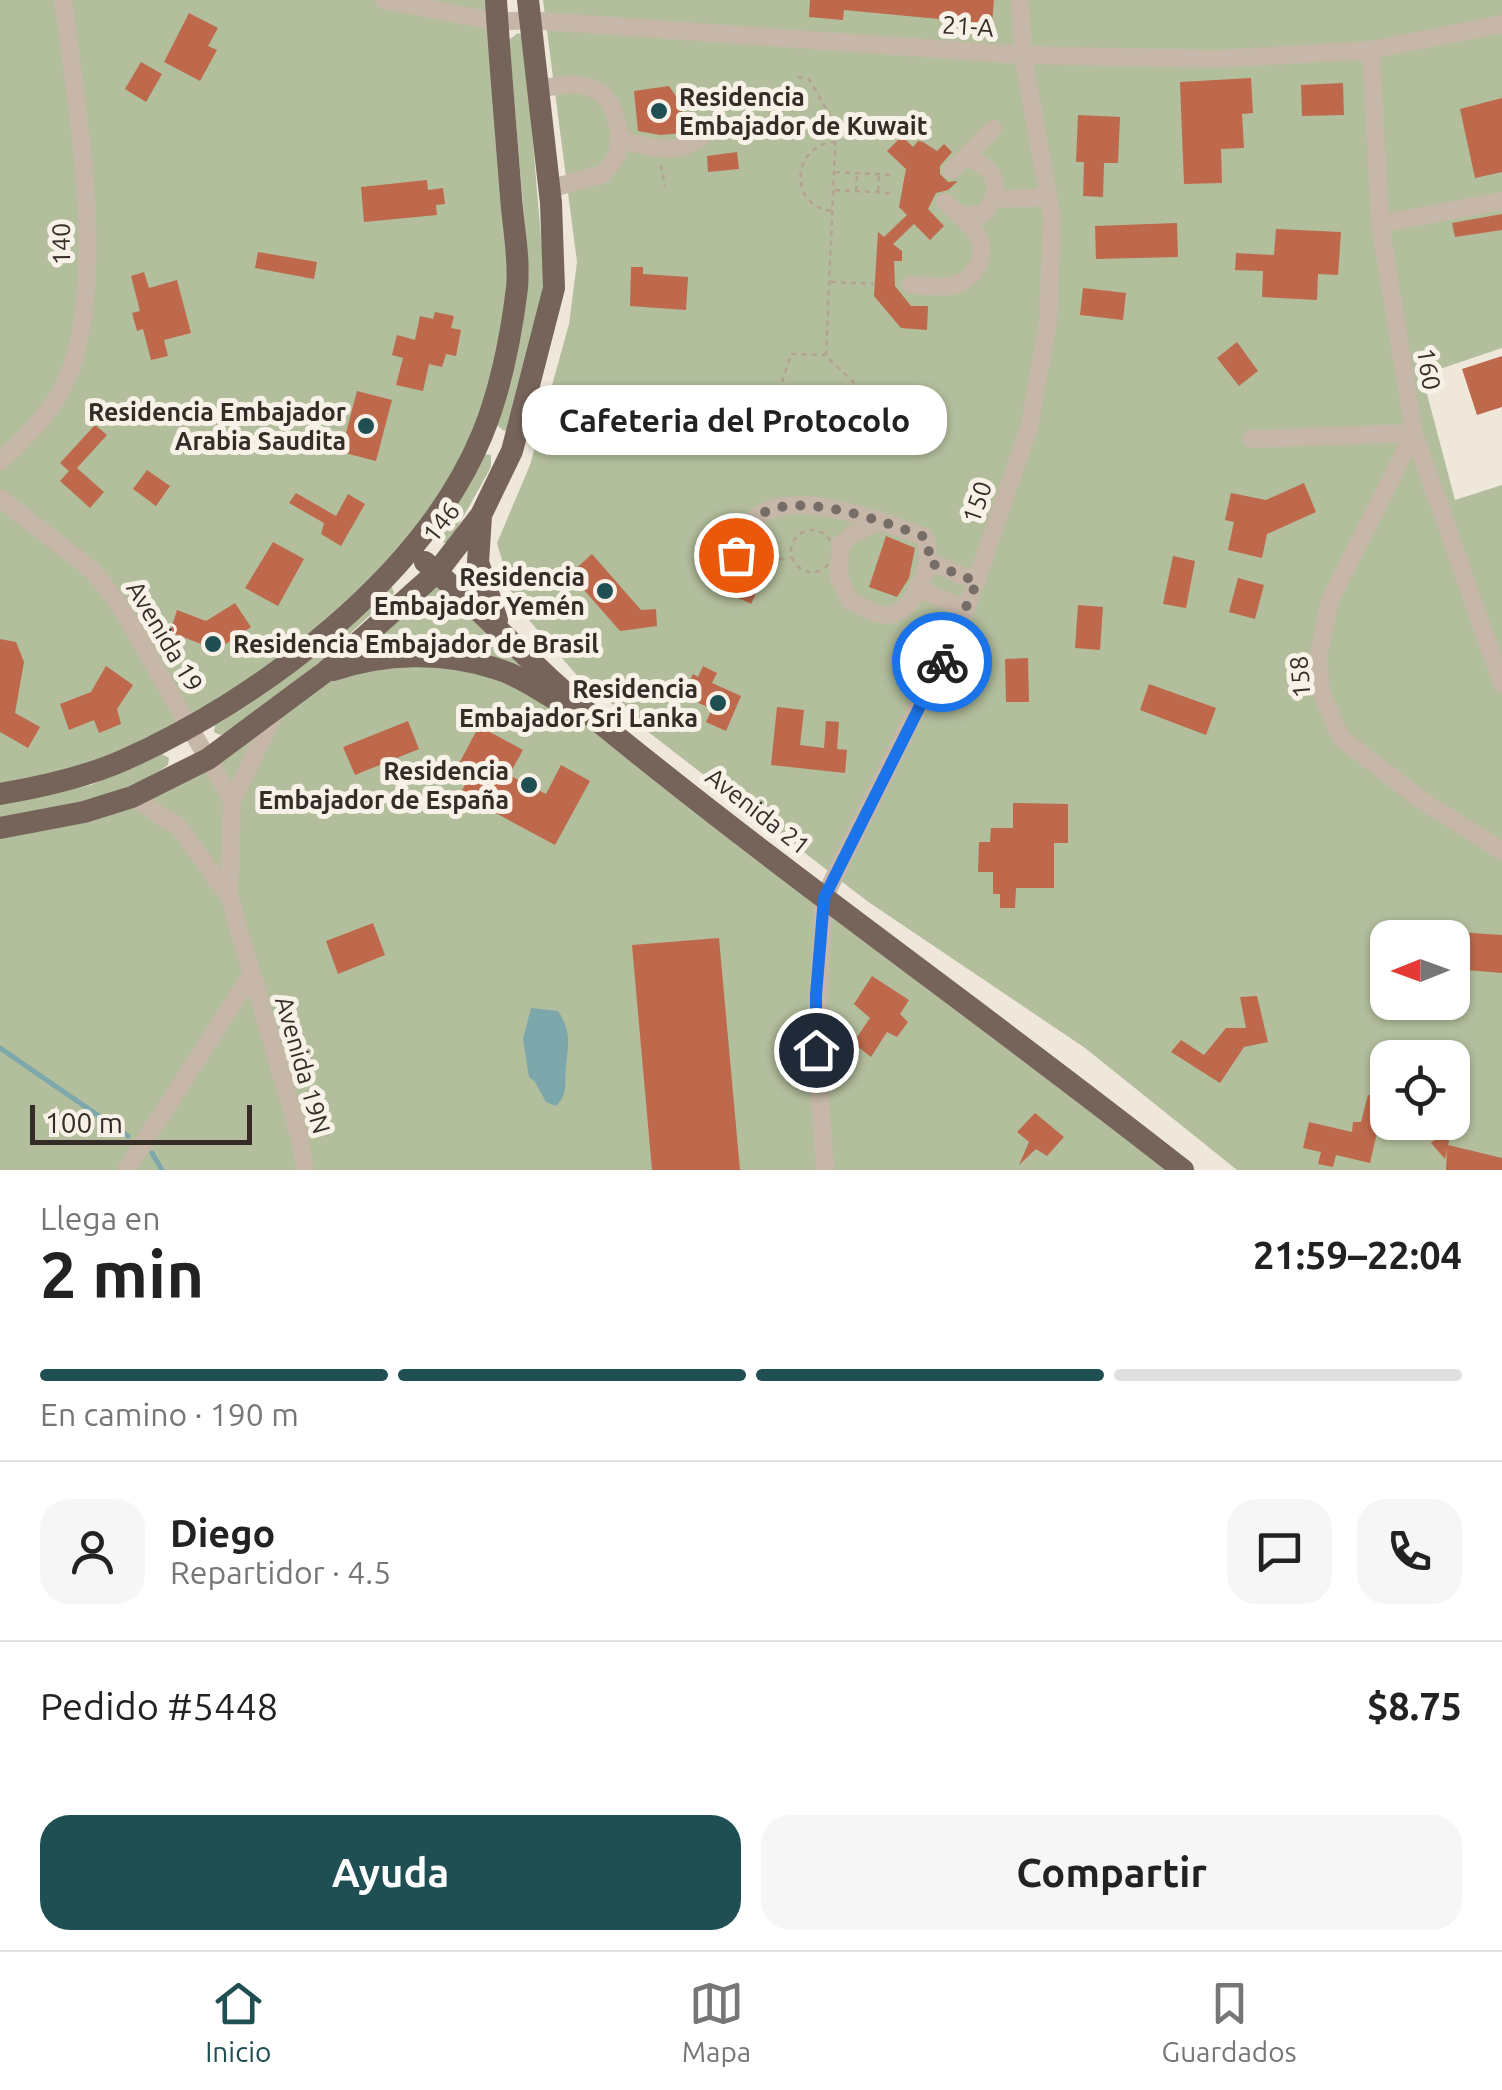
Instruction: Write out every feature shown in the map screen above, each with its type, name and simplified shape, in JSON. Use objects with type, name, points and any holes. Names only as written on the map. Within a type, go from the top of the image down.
[{"type":"main road","name":"146","points":[[0,828],[84,812],[132,797],[208,760],[325,672],[437,572],[481,516],[512,451],[554,288],[549,189],[529,10]]},
{"type":"main road","name":"146","points":[[0,794],[122,762],[260,684],[325,635],[411,550],[448,499],[482,436],[508,353],[518,282],[497,11]]},
{"type":"main road","points":[[482,436],[512,451]]},
{"type":"main road","points":[[481,516],[478,562],[500,628]]},
{"type":"main road","name":"Avenida 21","points":[[411,550],[610,732],[1183,1170]]},
{"type":"main road","points":[[325,672],[377,658],[424,656],[498,668],[610,732]]},
{"type":"street","name":"140","points":[[0,462],[57,398],[75,354],[85,306],[88,233],[63,0]]},
{"type":"street","name":"21-A","points":[[384,0],[1023,55],[1218,60],[1371,50],[1502,24]]},
{"type":"street","name":"150","points":[[825,1170],[816,1042],[824,898],[977,582],[1029,428],[1048,322],[1052,218],[1023,55],[1020,0]]},
{"type":"street","name":"160","points":[[1371,50],[1380,224],[1414,432],[1502,684]]},
{"type":"street","points":[[538,89],[595,89],[610,100],[618,139],[618,153],[603,174],[549,189]]},
{"type":"street","points":[[963,217],[982,214],[995,199],[997,189],[990,170],[983,164],[958,164],[992,128]]},
{"type":"street","points":[[618,139],[671,150],[698,140],[704,133]]},
{"type":"street","points":[[995,199],[1048,197]]},
{"type":"street","points":[[1380,224],[1502,201]]},
{"type":"street","points":[[911,285],[950,286],[971,275],[981,256],[978,234],[945,202]]},
{"type":"street","points":[[1251,439],[1414,432]]},
{"type":"street","name":"158","points":[[1414,432],[1330,600],[1318,658],[1321,692],[1341,738],[1423,800],[1502,851]]},
{"type":"street","name":"Avenida 19","points":[[0,498],[92,570],[119,604],[208,760]]},
{"type":"street","points":[[736,555],[748,524],[792,504],[825,507],[881,521],[925,537],[929,548],[928,562],[908,606],[891,615],[881,615],[850,601],[840,578],[840,545],[825,507]]},
{"type":"street","points":[[840,545],[854,533],[881,521]]},
{"type":"street","points":[[928,562],[977,582]]},
{"type":"street","points":[[917,588],[966,609]]},
{"type":"street","points":[[126,1170],[251,975],[229,896],[232,802],[276,712]]},
{"type":"street","points":[[208,760],[232,802]]},
{"type":"street","points":[[132,797],[179,827],[229,896]]},
{"type":"street","points":[[202,858],[230,844]]},
{"type":"street","name":"Avenida 19N","points":[[251,975],[299,1135],[305,1170]]},
{"type":"path","points":[[798,78],[809,79],[836,126],[826,356]]},
{"type":"path","points":[[832,211],[817,209],[808,202],[801,189],[801,174],[815,147],[835,142]]},
{"type":"path","points":[[658,148],[664,187]]},
{"type":"path","points":[[834,172],[894,175]]},
{"type":"path","points":[[856,191],[857,173]]},
{"type":"path","points":[[878,192],[879,174]]},
{"type":"path","points":[[833,190],[892,194]]},
{"type":"path","points":[[829,282],[875,284]]},
{"type":"path","points":[[782,382],[791,354],[826,356],[874,402]]},
{"type":"path","points":[[806,530],[826,534],[832,546],[830,560],[820,570],[806,572],[791,557],[792,544],[806,530]]},
{"type":"path","points":[[736,555],[761,565],[791,557]]},
{"type":"green space","points":[[0,0],[496,0],[518,282],[507,353],[447,499],[325,635],[191,727],[0,794]]},
{"type":"green space","points":[[543,0],[1502,0],[1502,348],[1422,375],[1455,500],[1502,485],[1502,1170],[1237,1170],[1085,1048],[867,901],[581,680],[515,604],[497,543],[530,465],[569,324],[577,262]]},
{"type":"green space","points":[[518,33],[523,36],[525,49],[544,273],[541,307],[509,429],[504,431],[497,425],[522,326],[529,275],[509,40]]},
{"type":"green space","points":[[484,454],[491,455],[491,467],[450,541],[444,543],[438,539],[439,529]]},
{"type":"green space","points":[[437,572],[555,685],[1188,1170],[0,1170],[0,828],[28,825],[208,759]]},
{"type":"green space","points":[[391,585],[394,593],[316,665],[231,731],[220,735],[214,732],[215,725]]},
{"type":"green space","points":[[160,753],[169,758],[168,765],[130,786],[88,800],[0,817],[0,804],[91,785]]},
{"type":"water","points":[[531,1008],[558,1011],[567,1032],[565,1088],[556,1106],[546,1102],[529,1077],[523,1039]]},
{"type":"building","points":[[810,0],[994,0],[992,24],[844,10],[843,20],[809,17]]},
{"type":"building","points":[[189,13],[218,28],[208,46],[217,50],[200,81],[164,62]]},
{"type":"building","points":[[141,62],[162,74],[146,102],[125,89]]},
{"type":"building","points":[[1251,78],[1253,113],[1242,114],[1244,148],[1221,149],[1222,183],[1184,184],[1180,82]]},
{"type":"building","points":[[1343,83],[1344,115],[1302,116],[1301,85]]},
{"type":"building","name":"Residencia Embajador de Kuwait","points":[[669,86],[680,102],[684,121],[693,120],[693,126],[683,133],[660,135],[638,131],[634,91]]},
{"type":"building","points":[[1502,98],[1502,172],[1475,178],[1460,109]]},
{"type":"building","points":[[1078,115],[1120,117],[1118,163],[1104,163],[1103,197],[1083,196],[1084,162],[1076,162]]},
{"type":"building","points":[[902,136],[913,147],[918,141],[937,151],[944,144],[952,152],[940,166],[940,174],[948,182],[958,181],[948,190],[936,193],[928,209],[944,226],[930,240],[914,224],[893,244],[902,251],[902,261],[894,261],[895,286],[911,306],[928,306],[927,330],[901,328],[874,296],[878,232],[884,237],[907,215],[899,207],[906,169],[887,151]]},
{"type":"building","points":[[737,152],[739,169],[708,172],[707,156]]},
{"type":"building","points":[[427,180],[428,190],[443,188],[445,204],[436,205],[437,215],[364,222],[361,187]]},
{"type":"building","points":[[1502,214],[1502,230],[1455,237],[1452,223]]},
{"type":"building","points":[[1177,223],[1178,257],[1096,259],[1095,226]]},
{"type":"building","points":[[1276,229],[1341,232],[1338,275],[1318,274],[1317,300],[1262,297],[1263,271],[1235,270],[1236,253],[1274,255]]},
{"type":"building","points":[[258,252],[317,262],[314,279],[255,268]]},
{"type":"building","points":[[631,267],[643,267],[643,274],[688,277],[686,310],[630,306]]},
{"type":"building","points":[[144,272],[149,288],[177,280],[191,333],[164,340],[168,356],[151,360],[143,329],[137,331],[132,313],[140,311],[131,276]]},
{"type":"building","points":[[1083,288],[1126,293],[1123,320],[1080,315]]},
{"type":"building","points":[[435,312],[454,316],[451,328],[461,330],[456,356],[446,354],[442,367],[429,364],[423,391],[396,385],[403,358],[392,355],[397,335],[415,340],[420,316],[433,319]]},
{"type":"building","points":[[1237,342],[1258,371],[1239,386],[1217,358]]},
{"type":"building","points":[[1502,356],[1502,407],[1477,415],[1462,369]]},
{"type":"building","name":"Residencia Embajador Arabia Saudita","points":[[357,391],[392,400],[376,461],[341,452]]},
{"type":"building","points":[[611,407],[643,413],[650,422],[647,439],[641,438],[639,451],[605,445]]},
{"type":"building","points":[[95,425],[107,435],[77,468],[104,492],[90,508],[60,481],[69,471],[60,463]]},
{"type":"building","points":[[147,470],[170,486],[156,506],[133,489]]},
{"type":"building","points":[[1304,483],[1316,512],[1267,534],[1262,558],[1228,550],[1234,522],[1225,520],[1231,493],[1266,500]]},
{"type":"building","points":[[296,493],[336,516],[348,494],[365,504],[341,546],[321,534],[324,523],[289,503]]},
{"type":"building","points":[[886,536],[915,548],[909,578],[897,597],[869,587]]},
{"type":"building","points":[[273,542],[304,559],[278,606],[245,588]]},
{"type":"building","name":"Residencia Embajador Yemén","points":[[592,554],[641,610],[656,609],[657,626],[620,631],[570,574]]},
{"type":"building","points":[[721,556],[729,566],[741,566],[764,577],[751,604],[708,584]]},
{"type":"building","points":[[1173,556],[1195,561],[1186,608],[1163,604]]},
{"type":"building","points":[[1238,578],[1264,585],[1255,619],[1229,612]]},
{"type":"building","points":[[235,603],[251,627],[224,645],[201,644],[170,632],[177,610],[206,621]]},
{"type":"building","points":[[1078,605],[1103,607],[1100,650],[1075,648]]},
{"type":"building","points":[[0,639],[16,642],[24,662],[15,713],[40,727],[28,748],[0,732]]},
{"type":"building","points":[[1028,658],[1029,702],[1006,702],[1005,659]]},
{"type":"building","points":[[106,666],[133,685],[117,709],[121,724],[99,733],[94,720],[69,730],[60,704],[91,692]]},
{"type":"building","name":"Residencia Embajador Sri Lanka","points":[[703,666],[717,673],[712,683],[741,696],[726,731],[706,722],[712,709],[683,696],[693,674],[698,677]]},
{"type":"building","points":[[1149,684],[1216,708],[1206,735],[1140,710]]},
{"type":"building","points":[[777,707],[804,710],[800,745],[824,748],[826,721],[839,722],[837,749],[847,750],[845,773],[771,765]]},
{"type":"building","points":[[408,721],[419,749],[355,775],[343,747]]},
{"type":"building","points":[[479,726],[523,750],[509,775],[546,794],[561,765],[590,781],[555,845],[460,794],[466,783],[453,775]]},
{"type":"building","points":[[1013,803],[1068,804],[1068,843],[1054,843],[1054,888],[1016,888],[1015,908],[1000,908],[1000,894],[993,894],[993,872],[978,872],[979,842],[990,842],[991,828],[1013,828]]},
{"type":"building","points":[[373,923],[385,955],[338,974],[326,941]]},
{"type":"building","points":[[1470,933],[1502,935],[1502,973],[1470,970]]},
{"type":"building","points":[[719,938],[740,1170],[652,1170],[632,945]]},
{"type":"building","points":[[872,976],[909,1000],[900,1014],[908,1022],[897,1037],[887,1032],[871,1057],[853,1043],[870,1018],[854,1004]]},
{"type":"building","points":[[1257,996],[1268,1042],[1244,1047],[1220,1083],[1171,1052],[1181,1040],[1204,1055],[1226,1028],[1246,1028],[1240,997]]},
{"type":"building","points":[[1370,1096],[1370,1140],[1375,1140],[1370,1163],[1336,1155],[1333,1167],[1318,1164],[1321,1152],[1303,1148],[1309,1122],[1352,1132],[1353,1122],[1361,1122]]},
{"type":"building","points":[[1035,1113],[1064,1137],[1047,1156],[1036,1149],[1019,1165],[1029,1142],[1017,1132]]},
{"type":"building","points":[[1449,1140],[1448,1145],[1502,1158],[1502,1170],[1446,1170],[1447,1149],[1445,1159],[1431,1143]]},
{"type":"waterway","points":[[0,1048],[128,1136]]},
{"type":"waterway","points":[[152,1153],[162,1170]]},
{"type":"way so far","points":[[736,555],[748,524],[792,504],[825,507],[925,537],[928,562],[977,582],[942,662]]},
{"type":"place","name":"Residencia Embajador de Kuwait","points":[[659,111]]},
{"type":"place","name":"Residencia Embajador Arabia Saudita","points":[[366,426]]},
{"type":"place","name":"Cafeteria del Protocolo","points":[[736,555]]},
{"type":"place","name":"Residencia Embajador Yemén","points":[[605,591]]},
{"type":"place","name":"Residencia Embajador de Brasil","points":[[213,644]]},
{"type":"place","name":"Residencia Embajador Sri Lanka","points":[[718,703]]},
{"type":"place","name":"Residencia Embajador de España","points":[[529,785]]},
{"type":"route","points":[[816,1050],[824,898],[942,662]]}]
